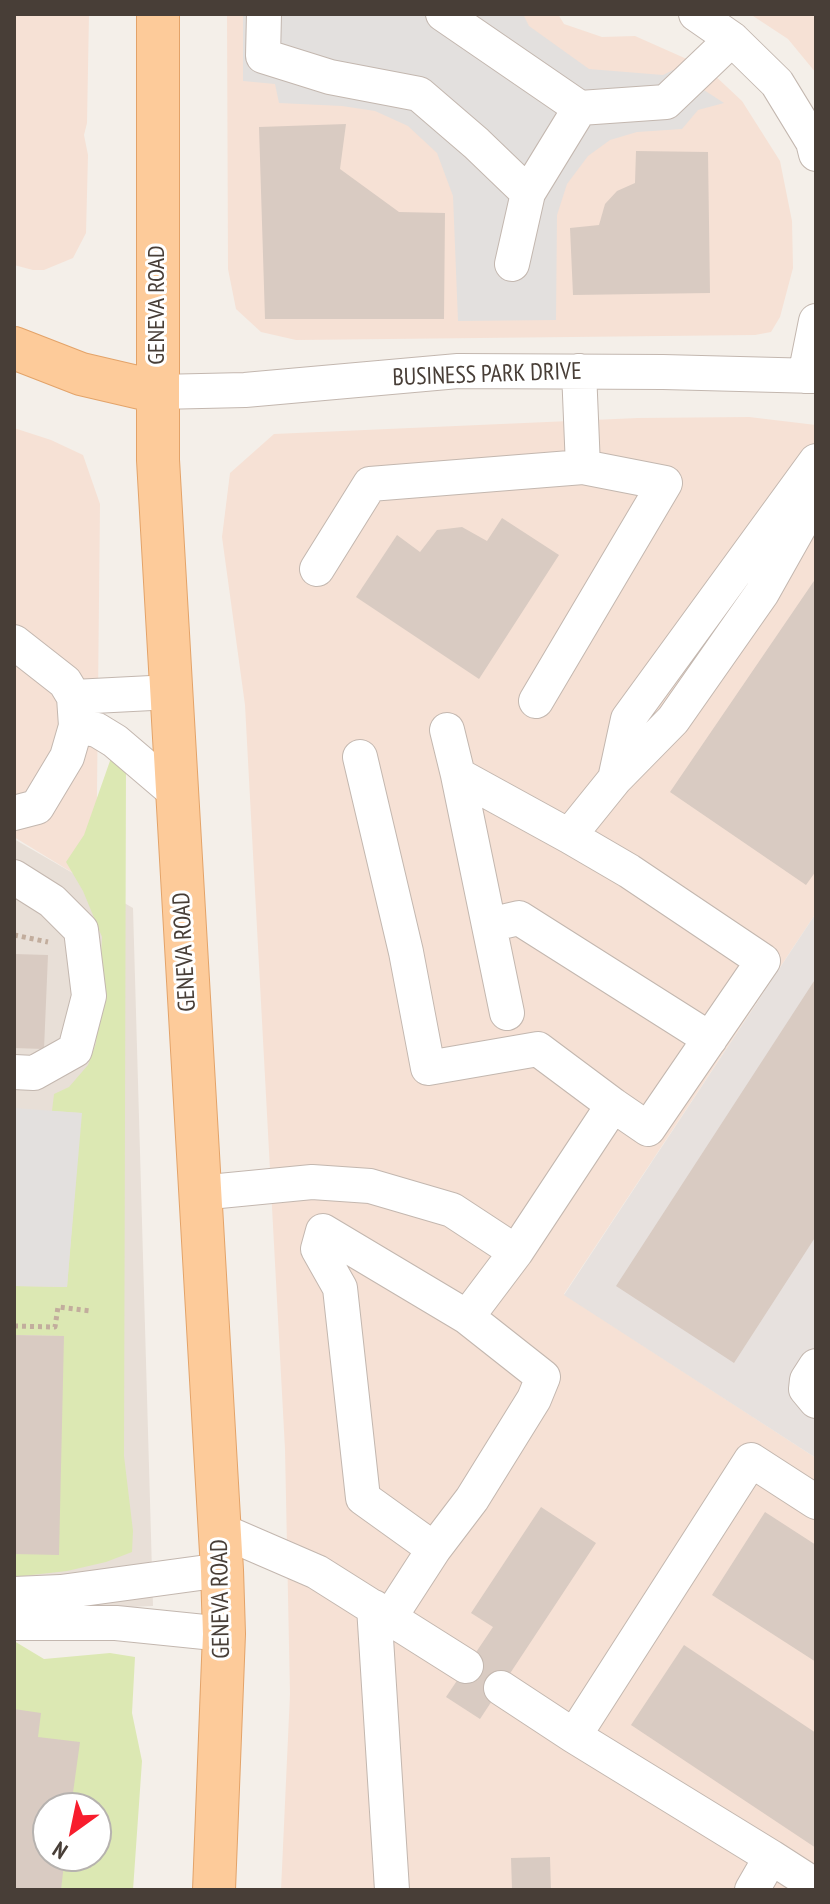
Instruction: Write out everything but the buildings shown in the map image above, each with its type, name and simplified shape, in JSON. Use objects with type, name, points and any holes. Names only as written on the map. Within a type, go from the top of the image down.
[{"type":"main road","name":"GENEVA ROAD","points":[[158,14],[158,460],[224,1634],[214,1890]]},
{"type":"main road","points":[[14,348],[81,374],[158,392]]},
{"type":"street","points":[[264,14],[263,56],[330,77],[419,94],[528,193]]},
{"type":"street","points":[[696,14],[732,39],[777,83],[813,142],[816,154]]},
{"type":"street","points":[[458,19],[580,108],[666,102],[732,39]]},
{"type":"street","points":[[512,264],[528,193],[580,108]]},
{"type":"street","points":[[811,376],[816,321]]},
{"type":"street","name":"BUSINESS PARK DRIVE","points":[[158,392],[245,390],[458,371],[811,376]]},
{"type":"street","points":[[579,371],[583,467]]},
{"type":"street","points":[[615,779],[628,719],[816,461]]},
{"type":"street","points":[[317,569],[370,484],[583,467],[665,483],[536,701]]},
{"type":"street","points":[[569,836],[615,779],[673,720],[762,593],[816,497]]},
{"type":"street","points":[[14,642],[65,682],[75,711],[67,757],[37,807],[14,813]]},
{"type":"street","points":[[75,711],[171,692]]},
{"type":"street","points":[[75,711],[176,793]]},
{"type":"street","points":[[447,730],[507,1013]]},
{"type":"street","points":[[360,757],[406,952],[428,1068],[538,1049],[648,1129],[763,961],[629,871],[458,775]]},
{"type":"street","points":[[14,877],[52,901],[81,930],[89,996],[75,1050],[34,1073],[14,1072]]},
{"type":"street","points":[[489,925],[519,918],[710,1039]]},
{"type":"street","points":[[467,1317],[516,1252],[613,1105]]},
{"type":"street","points":[[199,1193],[312,1182],[370,1186],[452,1210],[516,1252]]},
{"type":"street","points":[[392,1890],[382,1612],[434,1549],[472,1499],[534,1399],[543,1377],[467,1317],[323,1231],[318,1249],[340,1288],[363,1498],[434,1549]]},
{"type":"street","points":[[816,1366],[807,1380],[806,1389],[816,1401]]},
{"type":"street","points":[[574,1736],[751,1460],[816,1502]]},
{"type":"street","points":[[14,1594],[61,1592],[221,1550],[317,1572],[466,1666]]},
{"type":"street","points":[[14,1623],[116,1623],[224,1634]]},
{"type":"street","points":[[501,1688],[816,1886]]},
{"type":"street","points":[[752,1890],[771,1857]]},
{"type":"path","points":[[14,935],[58,943]]},
{"type":"path","points":[[14,1326],[55,1327],[58,1307],[90,1311]]},
{"type":"shaded area","points":[[14,14],[89,14],[87,123],[84,135],[88,155],[86,233],[73,258],[44,270],[14,265]]},
{"type":"shaded area","points":[[227,14],[558,14],[564,24],[602,37],[635,36],[711,72],[742,101],[780,161],[792,221],[793,268],[780,317],[771,332],[755,335],[296,340],[261,332],[236,309],[228,269]]},
{"type":"shaded area","points":[[243,14],[523,14],[529,26],[589,69],[663,75],[673,70],[724,103],[698,110],[682,129],[637,132],[610,140],[588,156],[567,184],[557,215],[556,320],[458,321],[453,196],[437,153],[408,126],[375,111],[279,103],[275,84],[243,81]]},
{"type":"shaded area","points":[[750,14],[816,14],[816,73],[788,39]]},
{"type":"shaded area","points":[[749,417],[816,425],[816,913],[564,1294],[816,1458],[816,1890],[281,1890],[290,1694],[285,1449],[245,705],[222,537],[230,473],[274,434],[638,418]]},
{"type":"shaded area","points":[[14,428],[83,455],[100,504],[96,887],[14,837]]},
{"type":"shaded area","points":[[14,839],[133,908],[153,1606],[14,1612]]},
{"type":"shaded area","points":[[816,913],[816,1458],[564,1295]]},
{"type":"shaded area","points":[[14,1108],[82,1113],[67,1287],[14,1286]]},
{"type":"green space","points":[[111,758],[126,766],[124,1456],[133,1531],[132,1552],[67,1571],[14,1577],[14,1554],[63,1336],[14,1335],[14,1286],[67,1287],[81,1113],[52,1111],[54,1094],[69,1087],[88,1065],[96,1043],[102,937],[83,891],[66,862],[84,835]]},
{"type":"green space","points":[[14,1641],[44,1659],[110,1653],[135,1657],[132,1713],[142,1761],[133,1890],[14,1890]]}]
